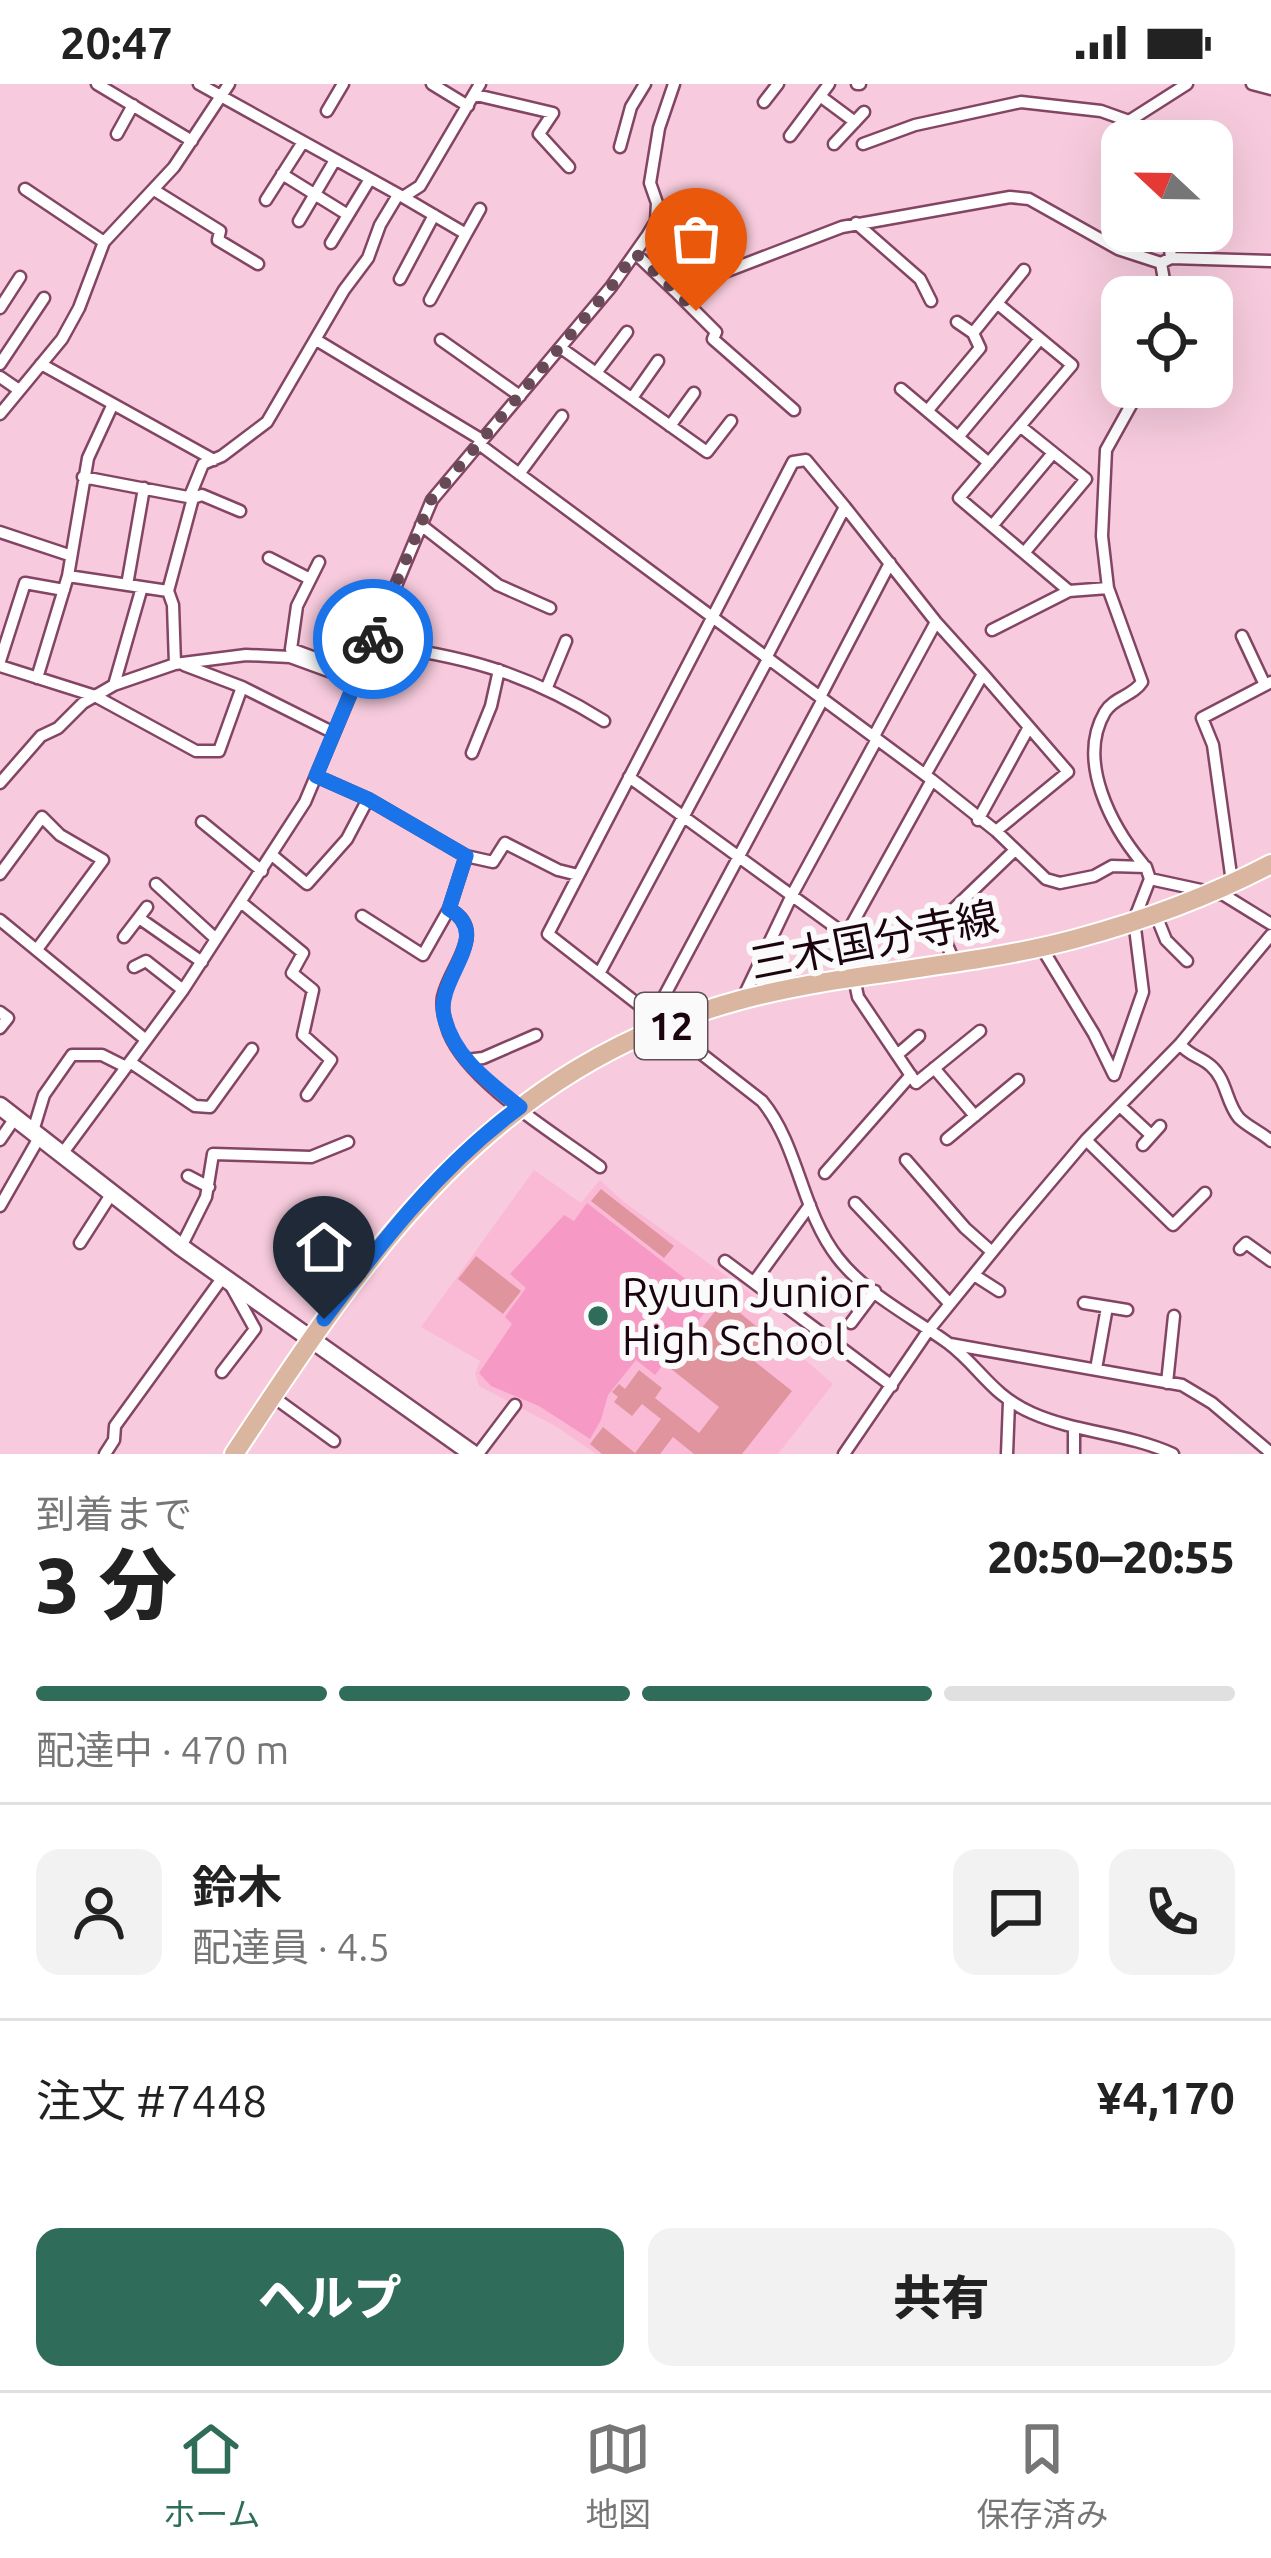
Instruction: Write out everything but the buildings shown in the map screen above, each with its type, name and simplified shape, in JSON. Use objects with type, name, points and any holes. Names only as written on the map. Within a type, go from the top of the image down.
[{"type":"main road","name":"三木国分寺線","points":[[234,1454],[310,1340],[446,1169],[520,1107],[660,1022],[742,1000],[1040,945],[1155,913],[1271,864]]},
{"type":"street","points":[[98,84],[192,141]]},
{"type":"street","points":[[199,84],[466,234]]},
{"type":"street","points":[[0,414],[62,339],[104,242],[154,190],[229,84]]},
{"type":"street","points":[[327,111],[343,84]]},
{"type":"street","points":[[432,84],[553,112],[539,134],[569,166]]},
{"type":"street","points":[[620,147],[631,107],[644,84]]},
{"type":"street","points":[[62,1154],[183,990],[305,802],[431,500],[561,348],[656,220],[657,203],[650,183],[658,128],[674,84]]},
{"type":"street","points":[[764,102],[778,84]]},
{"type":"street","points":[[790,136],[830,84]]},
{"type":"street","points":[[1252,84],[1271,89]]},
{"type":"street","points":[[1126,120],[1155,108],[1182,85]]},
{"type":"street","points":[[175,664],[173,605],[168,591],[203,464],[267,422],[344,290],[368,258],[380,225],[400,196],[420,186],[475,95]]},
{"type":"street","points":[[820,96],[859,117],[834,144]]},
{"type":"street","points":[[862,144],[915,125],[1021,102],[1080,108],[1121,120]]},
{"type":"street","points":[[116,134],[133,105]]},
{"type":"street","points":[[266,200],[303,142]]},
{"type":"street","points":[[299,220],[335,160]]},
{"type":"street","points":[[282,174],[348,215]]},
{"type":"street","points":[[331,243],[370,179]]},
{"type":"street","points":[[25,189],[104,242]]},
{"type":"street","points":[[154,190],[220,232],[218,240],[258,264]]},
{"type":"street","points":[[675,291],[856,223],[1010,197],[1029,199],[1118,249],[1166,260],[1271,261]]},
{"type":"street","points":[[430,300],[480,209]]},
{"type":"street","points":[[400,279],[434,215]]},
{"type":"street","points":[[856,223],[920,279],[931,301]]},
{"type":"street","points":[[1166,276],[1167,252]]},
{"type":"street","points":[[635,253],[716,332],[713,339],[794,410]]},
{"type":"street","points":[[973,334],[1024,270]]},
{"type":"street","points":[[0,308],[20,278]]},
{"type":"street","points":[[0,364],[44,298]]},
{"type":"street","points":[[998,304],[1072,365],[959,498],[1069,591]]},
{"type":"street","points":[[928,410],[980,348],[973,334],[957,322]]},
{"type":"street","points":[[596,373],[627,332]]},
{"type":"street","points":[[959,436],[1040,339]]},
{"type":"street","points":[[441,340],[520,396]]},
{"type":"street","points":[[318,341],[480,442],[929,778],[996,831],[1046,879],[1060,883],[1094,876],[1112,866],[1148,873],[1243,904],[1271,924]]},
{"type":"street","points":[[561,348],[707,452],[731,421]]},
{"type":"street","points":[[632,398],[658,361]]},
{"type":"street","points":[[41,364],[214,460]]},
{"type":"street","points":[[0,377],[19,390]]},
{"type":"street","points":[[901,389],[989,463]]},
{"type":"street","points":[[670,426],[694,393]]},
{"type":"street","points":[[37,678],[68,576],[88,458],[112,406]]},
{"type":"street","points":[[1132,408],[1106,450],[1102,536],[1108,587],[1142,682],[1104,713],[1096,749],[1112,819],[1148,873]]},
{"type":"street","points":[[518,474],[562,416]]},
{"type":"street","points":[[1020,426],[1086,479],[1105,482]]},
{"type":"street","points":[[992,526],[1053,453]]},
{"type":"street","points":[[996,831],[1068,772],[936,622],[806,460],[793,462],[548,934],[762,1101],[776,1118],[810,1205],[838,1258],[875,1292],[950,1344],[1009,1402],[1074,1429],[1173,1454]]},
{"type":"street","points":[[83,477],[202,496],[240,511]]},
{"type":"street","points":[[1024,553],[1086,479]]},
{"type":"street","points":[[127,585],[144,488]]},
{"type":"street","points":[[599,974],[845,507]]},
{"type":"street","points":[[421,525],[498,585],[550,608]]},
{"type":"street","points":[[0,532],[69,554]]},
{"type":"street","points":[[269,558],[310,579]]},
{"type":"street","points":[[319,562],[297,606],[291,649],[357,678]]},
{"type":"street","points":[[660,1022],[739,856],[890,563]]},
{"type":"street","points":[[68,576],[168,591]]},
{"type":"street","points":[[64,590],[26,583],[0,663],[95,696],[196,751],[219,751],[242,687]]},
{"type":"street","points":[[114,685],[142,587]]},
{"type":"street","points":[[992,630],[1069,591],[1108,587]]},
{"type":"street","points":[[742,1000],[936,622]]},
{"type":"street","points":[[1232,882],[1213,745],[1202,718],[1268,683],[1242,636]]},
{"type":"street","points":[[547,687],[566,641]]},
{"type":"street","points":[[371,644],[439,652],[499,670],[547,687],[604,721]]},
{"type":"street","points":[[0,783],[5,768],[83,703],[114,685],[175,664],[246,655],[290,657],[357,678]]},
{"type":"street","points":[[175,664],[196,667],[334,733]]},
{"type":"street","points":[[472,753],[499,670]]},
{"type":"street","points":[[629,777],[846,935],[982,674]]},
{"type":"street","points":[[978,820],[1029,727]]},
{"type":"street","points":[[316,776],[368,799],[466,856],[493,862],[505,843],[578,875]]},
{"type":"street","points":[[272,855],[307,884],[347,839],[368,799]]},
{"type":"street","points":[[0,874],[42,817],[60,835],[103,860],[38,948]]},
{"type":"street","points":[[202,823],[262,871]]},
{"type":"street","points":[[220,836],[227,824]]},
{"type":"street","points":[[954,961],[938,923],[1015,850]]},
{"type":"street","points":[[362,916],[423,955],[449,909],[466,856]]},
{"type":"street","points":[[1040,945],[1114,1075],[1143,992],[1134,920],[1148,873]]},
{"type":"street","points":[[156,884],[216,939]]},
{"type":"street","points":[[242,903],[306,948],[288,978],[313,990],[303,1035],[332,1060],[307,1095]]},
{"type":"street","points":[[449,909],[463,917],[468,929],[443,996],[442,1011],[451,1036],[466,1060],[600,1167]]},
{"type":"street","points":[[124,937],[143,912],[202,962]]},
{"type":"street","points":[[1155,913],[1166,940],[1187,962]]},
{"type":"street","points":[[0,920],[146,1040]]},
{"type":"street","points":[[844,1454],[928,1331],[992,1252],[1086,1141],[1180,1044],[1271,935]]},
{"type":"street","points":[[134,967],[146,961],[183,990]]},
{"type":"street","points":[[854,978],[858,997],[916,1083],[980,1031]]},
{"type":"street","points":[[0,1012],[8,1018],[0,1028]]},
{"type":"street","points":[[466,1060],[483,1058],[536,1035]]},
{"type":"street","points":[[897,1055],[919,1036]]},
{"type":"street","points":[[1180,1044],[1189,1056],[1210,1065],[1235,1113],[1271,1141]]},
{"type":"street","points":[[0,1206],[37,1134],[44,1095],[72,1055],[102,1055],[128,1064],[195,1106],[210,1107],[252,1049]]},
{"type":"street","points":[[934,1068],[976,1116]]},
{"type":"street","points":[[825,1173],[911,1075]]},
{"type":"street","points":[[947,1139],[1018,1080]]},
{"type":"street","points":[[1120,1106],[1151,1135]]},
{"type":"street","points":[[0,1140],[8,1112],[226,1280],[475,1454],[515,1406]]},
{"type":"street","points":[[1086,1141],[1173,1225],[1205,1193]]},
{"type":"street","points":[[181,1246],[209,1187],[213,1154],[310,1157],[348,1142]]},
{"type":"street","points":[[906,1160],[992,1252]]},
{"type":"street","points":[[0,1167],[16,1178]]},
{"type":"street","points":[[188,1176],[209,1187]]},
{"type":"street","points":[[80,1243],[112,1193]]},
{"type":"street","points":[[855,1203],[950,1304]]},
{"type":"street","points":[[757,1278],[810,1205]]},
{"type":"street","points":[[1254,1245],[1266,1232]]},
{"type":"street","points":[[1240,1249],[1246,1243],[1254,1245],[1271,1261]]},
{"type":"street","points":[[725,1261],[892,1386]]},
{"type":"street","points":[[974,1275],[999,1291]]},
{"type":"street","points":[[222,1372],[255,1329],[226,1280]]},
{"type":"street","points":[[105,1454],[115,1441],[115,1426],[226,1280]]},
{"type":"street","points":[[851,1323],[875,1292]]},
{"type":"street","points":[[1084,1303],[1127,1310]]},
{"type":"street","points":[[1096,1369],[1107,1307]]},
{"type":"street","points":[[1167,1383],[1174,1316]]},
{"type":"street","points":[[950,1344],[1182,1385],[1212,1403],[1271,1454]]},
{"type":"street","points":[[272,1396],[334,1441]]},
{"type":"street","points":[[1007,1454],[1009,1402]]},
{"type":"street","points":[[1073,1454],[1074,1429]]},
{"type":"shaded area","name":"Ryuun Junior High School","points":[[534,1170],[581,1203],[600,1180],[772,1309],[763,1323],[833,1384],[778,1454],[596,1454],[557,1427],[479,1386],[475,1373],[480,1361],[421,1327]]},
{"type":"shaded area","points":[[587,1203],[714,1301],[655,1375],[636,1360],[608,1395],[590,1439],[539,1406],[491,1386],[479,1373],[512,1324],[505,1317],[526,1288],[510,1274],[564,1215],[574,1221]]},
{"type":"way so far","points":[[373,639],[431,500],[635,253],[696,311]]},
{"type":"place","name":"Ryuun Junior High School","points":[[598,1316]]},
{"type":"route","points":[[324,1319],[446,1169],[520,1107],[466,1060],[442,1011],[443,996],[467,941],[463,917],[449,909],[466,856],[368,799],[316,776],[373,639]]}]
